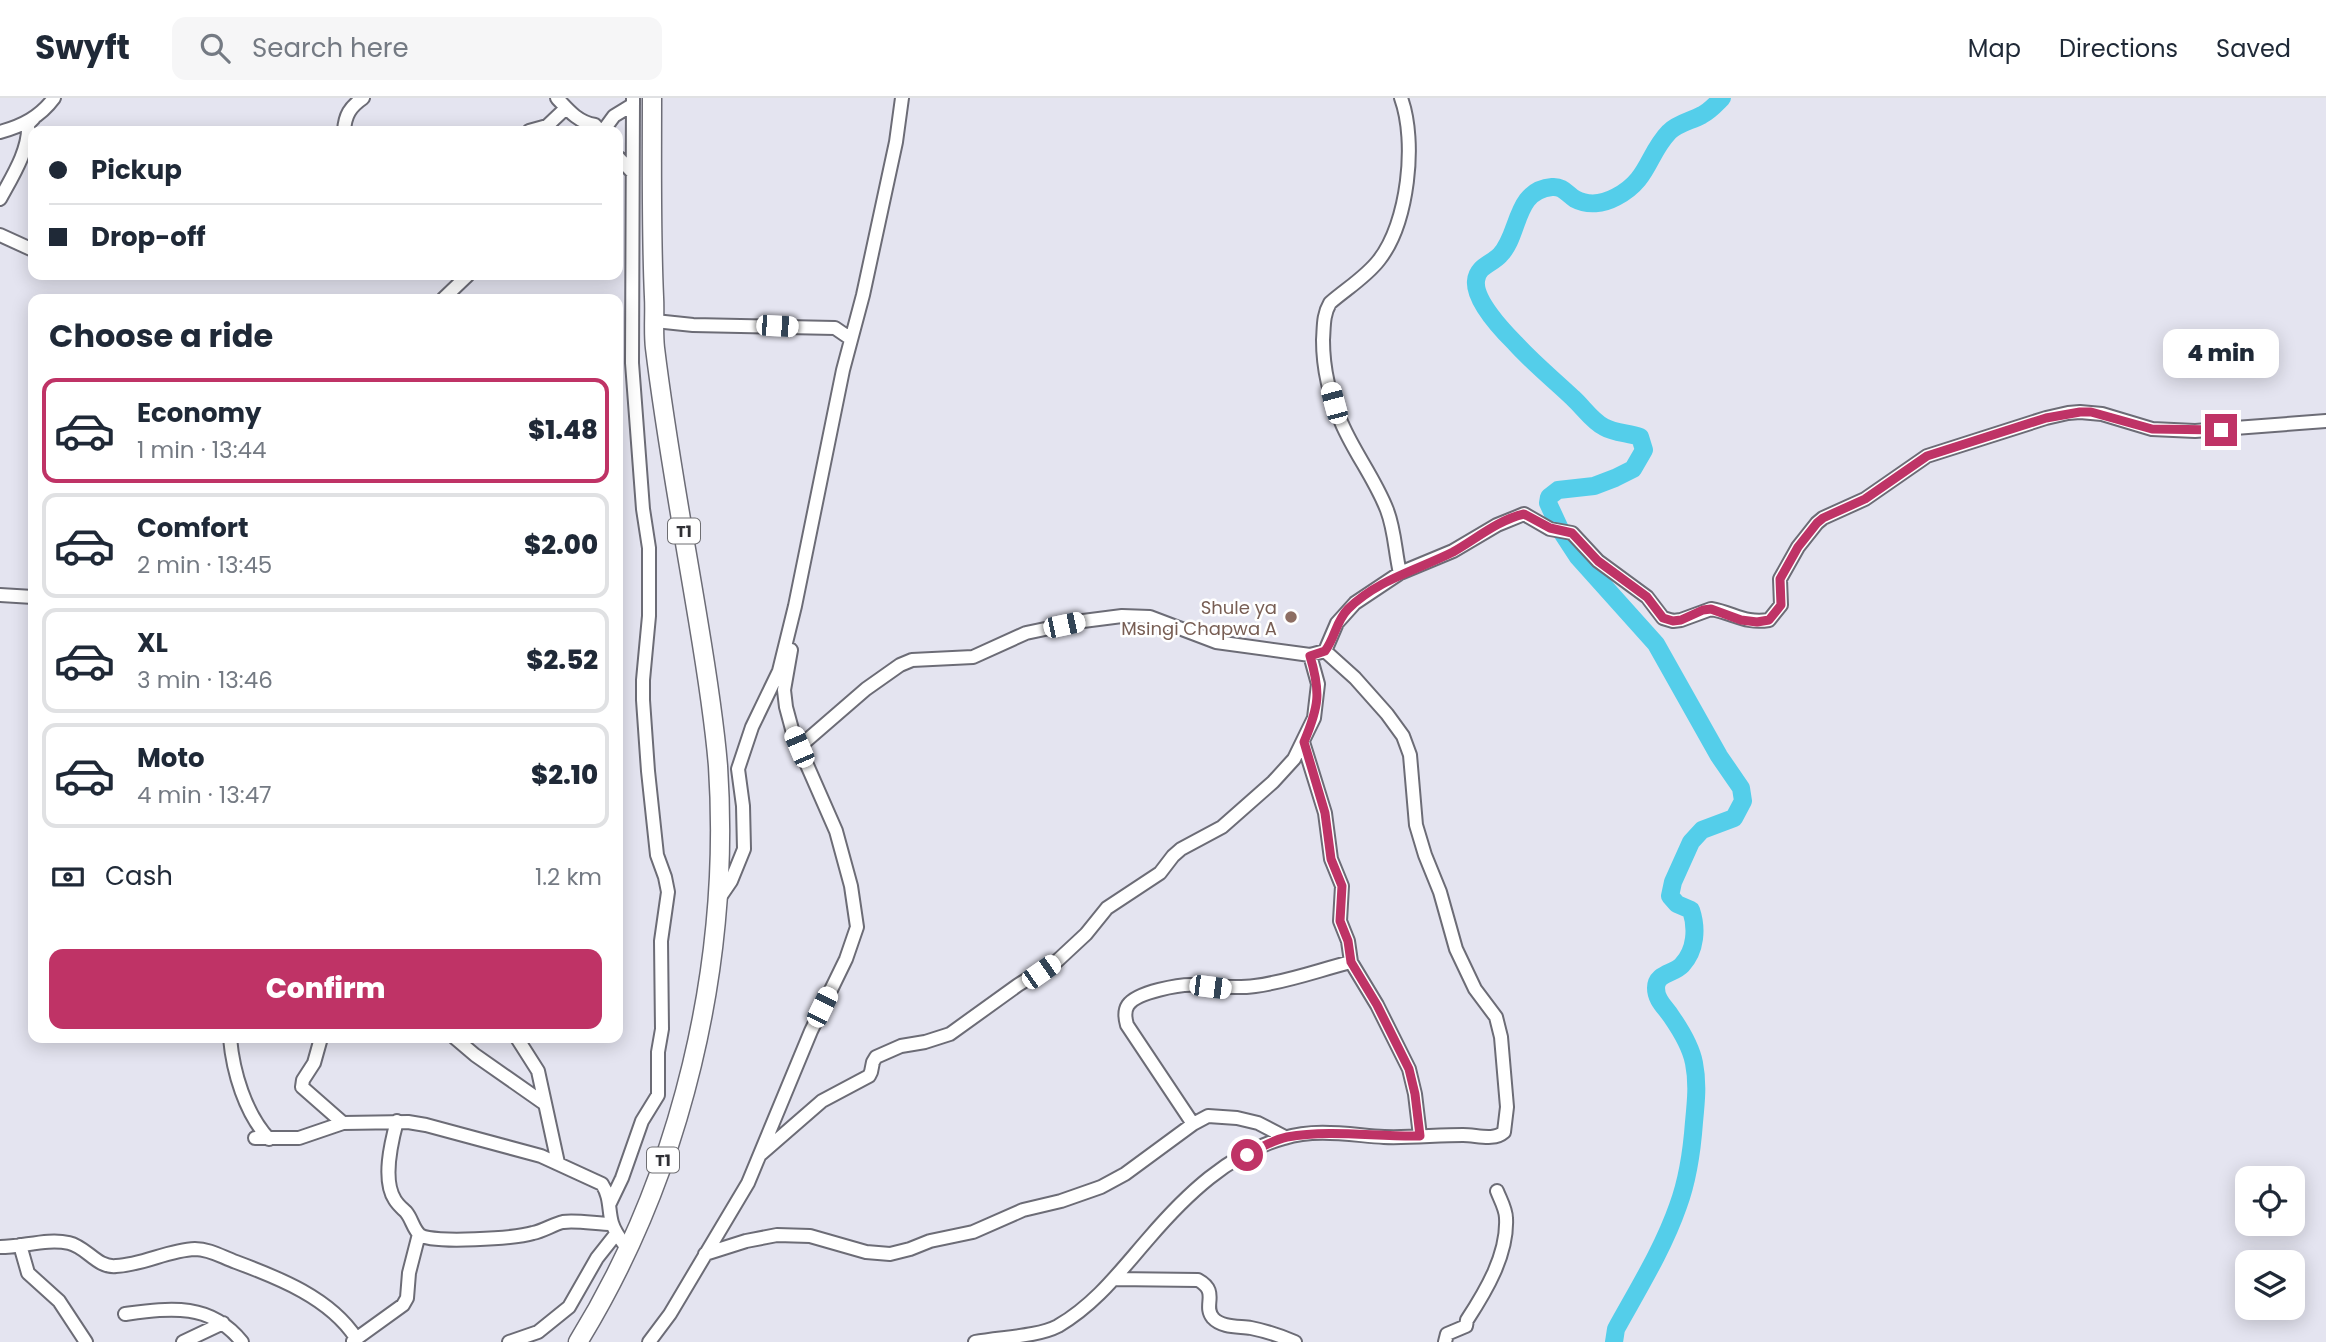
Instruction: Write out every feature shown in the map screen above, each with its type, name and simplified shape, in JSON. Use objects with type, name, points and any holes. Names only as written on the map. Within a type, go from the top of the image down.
[{"type":"highway","name":"T1","points":[[578,1342],[598,1309],[618,1235],[672,1137],[693,1060],[711,965],[716,903],[720,825],[714,724],[654,343],[652,98]]},
{"type":"street","points":[[29,126],[54,98]]},
{"type":"street","points":[[345,126],[346,116],[354,104],[363,98]]},
{"type":"street","points":[[716,903],[731,881],[744,849],[743,806],[738,769],[752,727],[779,671],[896,142],[902,98]]},
{"type":"street","points":[[1400,573],[1392,523],[1372,478],[1341,423],[1323,354],[1326,309],[1378,261],[1396,230],[1407,184],[1408,164],[1406,120],[1401,98]]},
{"type":"street","points":[[605,126],[633,102]]},
{"type":"street","points":[[610,1203],[642,1121],[658,1095],[658,1052],[662,1029],[661,941],[668,892],[657,855],[643,700],[649,616],[649,548],[643,509],[632,363],[633,102]]},
{"type":"street","points":[[547,126],[562,103],[578,120],[596,126]]},
{"type":"street","points":[[0,132],[34,118]]},
{"type":"street","points":[[0,199],[28,142]]},
{"type":"street","points":[[623,162],[632,172]]},
{"type":"street","points":[[0,236],[28,248]]},
{"type":"street","points":[[448,294],[463,280]]},
{"type":"street","points":[[655,321],[693,325],[835,328],[851,339]]},
{"type":"street","points":[[799,747],[866,689],[900,665],[912,660],[974,657],[1026,633],[1083,621],[1122,616],[1150,617],[1216,642],[1310,656],[1325,651],[1337,623],[1348,609],[1400,573],[1453,551],[1516,516],[1527,514],[1550,528],[1572,533],[1598,561],[1647,597],[1663,618],[1681,620],[1711,609],[1741,620],[1769,620],[1781,605],[1780,579],[1798,547],[1817,523],[1865,499],[1927,456],[2046,418],[2080,412],[2102,414],[2152,429],[2195,431],[2326,421]]},
{"type":"street","points":[[0,595],[28,597]]},
{"type":"street","points":[[649,1342],[670,1314],[748,1183],[811,1031],[846,959],[857,927],[851,886],[836,831],[799,747],[786,707],[784,690],[789,670],[793,613]]},
{"type":"street","points":[[975,1342],[1038,1333],[1056,1327],[1088,1306],[1204,1180],[1261,1147],[1285,1137],[1346,1132],[1385,1137],[1489,1137],[1499,1136],[1504,1132],[1507,1107],[1501,1037],[1496,1017],[1475,989],[1456,949],[1440,892],[1416,825],[1410,755],[1403,736],[1375,700],[1325,651]]},
{"type":"street","points":[[759,1156],[822,1101],[869,1076],[876,1057],[901,1046],[950,1034],[1018,985],[1057,961],[1086,934],[1107,908],[1160,873],[1172,856],[1181,849],[1222,827],[1273,782],[1294,759],[1314,718],[1318,684],[1310,656]]},
{"type":"street","points":[[1304,742],[1325,813],[1331,859],[1342,886],[1340,921],[1348,941],[1351,962],[1409,1069],[1420,1136]]},
{"type":"street","points":[[1193,1124],[1127,1025],[1127,1006],[1133,999],[1169,988],[1194,985],[1226,989],[1256,986],[1351,962]]},
{"type":"street","points":[[230,1043],[248,1105],[257,1126],[269,1139]]},
{"type":"street","points":[[320,1043],[314,1063],[303,1080],[302,1087],[344,1123]]},
{"type":"street","points":[[461,1043],[545,1104]]},
{"type":"street","points":[[520,1043],[538,1071],[558,1163]]},
{"type":"street","points":[[705,1254],[746,1241],[777,1235],[810,1236],[866,1252],[890,1254],[930,1241],[973,1232],[1023,1210],[1061,1201],[1101,1187],[1125,1174],[1208,1116],[1258,1123],[1285,1137]]},
{"type":"street","points":[[256,1138],[299,1138],[344,1123],[397,1121],[426,1125],[522,1150],[558,1163],[602,1184],[618,1235]]},
{"type":"street","points":[[397,1121],[389,1164],[392,1192],[394,1199],[419,1234],[433,1239],[504,1238],[532,1234],[562,1222],[618,1235]]},
{"type":"street","points":[[1445,1342],[1447,1334],[1466,1326],[1497,1267],[1507,1216],[1497,1191]]},
{"type":"street","points":[[0,1247],[65,1242],[75,1245],[107,1266],[173,1252],[196,1249],[210,1251],[271,1274],[306,1293],[342,1320],[354,1340],[398,1311],[407,1298],[409,1273],[419,1234]]},
{"type":"street","points":[[509,1342],[538,1332],[569,1307],[597,1258],[618,1235]]},
{"type":"street","points":[[20,1245],[28,1273],[59,1301],[86,1342]]},
{"type":"street","points":[[1114,1279],[1198,1280],[1206,1284],[1210,1292],[1212,1317],[1219,1322],[1252,1328],[1295,1342]]},
{"type":"street","points":[[125,1314],[158,1309],[181,1309],[205,1314],[232,1329],[242,1342]]},
{"type":"street","points":[[183,1342],[223,1323]]},
{"type":"waterway","points":[[1614,1342],[1616,1329],[1650,1269],[1672,1222],[1684,1185],[1692,1143],[1696,1092],[1694,1063],[1685,1038],[1656,992],[1659,979],[1679,968],[1687,959],[1694,939],[1691,910],[1677,904],[1670,896],[1673,882],[1691,842],[1702,830],[1734,818],[1743,801],[1741,788],[1719,756],[1656,644],[1578,557],[1561,531],[1548,503],[1549,497],[1558,490],[1594,486],[1633,469],[1644,450],[1640,437],[1608,429],[1592,418],[1496,323],[1479,297],[1476,281],[1479,272],[1497,258],[1506,246],[1519,215],[1531,196],[1540,190],[1556,187],[1585,203],[1601,203],[1616,197],[1635,183],[1669,132],[1705,113],[1722,98]]},
{"type":"place","name":"Shule ya Msingi Chapwa A","points":[[1291,617]]},
{"type":"route","points":[[1247,1155],[1285,1137],[1321,1133],[1420,1136],[1409,1069],[1377,1005],[1351,962],[1339,913],[1342,886],[1331,859],[1325,813],[1304,742],[1314,718],[1318,684],[1310,656],[1325,651],[1337,623],[1355,603],[1400,573],[1439,558],[1497,525],[1524,514],[1531,515],[1544,526],[1572,533],[1598,561],[1647,597],[1663,618],[1681,620],[1711,609],[1741,620],[1769,620],[1781,605],[1780,579],[1798,547],[1817,523],[1865,499],[1927,456],[2068,413],[2102,414],[2152,429],[2221,430]]}]
